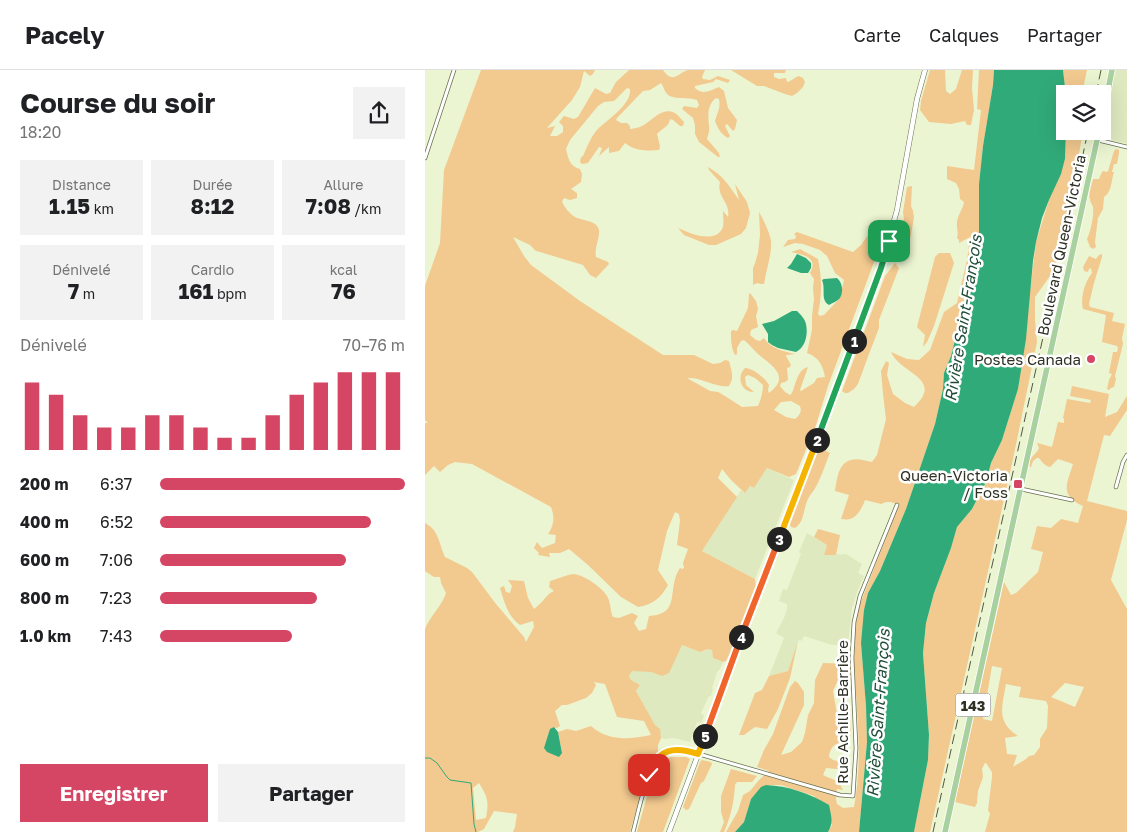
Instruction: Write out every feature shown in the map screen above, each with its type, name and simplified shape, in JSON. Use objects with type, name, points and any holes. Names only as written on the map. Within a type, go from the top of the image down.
[{"type":"main road","points":[[1109,85],[1112,70]]},
{"type":"main road","name":"Boulevard Queen-Victoria","points":[[945,832],[1097,140]]},
{"type":"street","points":[[425,158],[454,70]]},
{"type":"street","points":[[669,832],[881,268],[897,210],[913,118],[925,70]]},
{"type":"street","points":[[1097,140],[1127,147]]},
{"type":"street","points":[[1116,487],[1123,462],[1127,455]]},
{"type":"street","points":[[1020,489],[1072,500]]},
{"type":"street","name":"Rue Achille-Barrière","points":[[698,754],[840,795],[853,796],[856,748],[852,658],[854,622],[860,596],[897,505]]},
{"type":"street","points":[[633,832],[651,770],[659,757],[666,752],[674,750],[698,754]]},
{"type":"shaded area","points":[[481,70],[595,70],[590,76],[584,71],[580,87],[572,100],[547,128],[555,126],[550,136],[557,136],[563,132],[563,126],[559,122],[564,116],[574,119],[578,117],[595,88],[606,94],[610,93],[616,82],[629,70],[663,70],[670,77],[673,77],[688,70],[705,70],[703,79],[710,80],[718,76],[730,80],[728,83],[716,79],[713,82],[695,86],[701,92],[707,92],[719,87],[724,91],[728,108],[737,120],[733,131],[727,124],[725,126],[730,136],[728,138],[723,135],[715,121],[719,108],[719,99],[716,98],[713,101],[709,110],[707,139],[719,153],[720,157],[699,142],[695,134],[693,118],[682,109],[684,106],[697,108],[699,105],[697,100],[669,96],[661,83],[650,90],[643,91],[616,120],[621,123],[627,123],[630,129],[642,126],[666,111],[675,113],[684,122],[683,126],[670,119],[667,126],[657,134],[659,150],[641,150],[625,143],[619,151],[609,153],[609,147],[599,156],[602,148],[599,147],[588,163],[582,164],[580,162],[596,131],[627,101],[630,89],[627,88],[614,101],[604,102],[598,106],[570,140],[566,149],[572,164],[580,169],[582,174],[581,182],[571,189],[577,193],[577,198],[570,200],[564,198],[562,202],[575,217],[595,224],[598,227],[596,257],[609,264],[596,278],[590,275],[583,265],[536,251],[530,245],[513,237],[531,265],[580,301],[663,355],[694,355],[713,364],[725,360],[729,361],[732,377],[729,386],[687,378],[710,391],[718,392],[742,407],[758,406],[763,388],[763,385],[755,378],[748,375],[745,377],[746,385],[754,392],[743,387],[740,380],[745,368],[765,379],[769,385],[769,393],[779,381],[779,376],[773,367],[744,340],[741,341],[737,348],[737,354],[735,355],[733,349],[731,331],[737,331],[738,329],[748,308],[750,293],[756,301],[758,309],[756,316],[758,327],[751,330],[750,335],[760,341],[764,338],[774,347],[795,354],[786,356],[791,365],[787,368],[788,380],[781,383],[780,386],[785,392],[790,395],[792,393],[799,374],[808,367],[801,391],[814,383],[817,378],[825,377],[820,362],[807,353],[812,330],[814,279],[810,273],[813,263],[800,254],[791,252],[800,249],[818,259],[821,280],[818,314],[820,316],[824,315],[840,298],[844,280],[835,273],[827,256],[820,250],[795,243],[783,247],[788,240],[795,239],[796,236],[794,234],[797,232],[853,252],[861,245],[871,231],[880,229],[877,254],[828,386],[816,425],[796,474],[789,477],[767,468],[754,488],[750,486],[745,493],[722,469],[718,478],[737,497],[702,551],[755,579],[756,587],[726,661],[723,662],[713,658],[711,649],[700,652],[682,645],[669,673],[662,676],[651,672],[632,671],[629,676],[631,680],[640,685],[636,691],[655,725],[660,729],[661,738],[658,745],[658,754],[648,768],[630,832],[513,832],[517,814],[494,811],[484,829],[478,832],[425,832],[425,629],[446,593],[440,577],[434,577],[425,571],[425,523],[436,533],[445,557],[472,572],[526,642],[534,627],[533,621],[520,625],[509,613],[500,588],[504,586],[506,592],[510,593],[512,586],[508,580],[524,581],[528,598],[534,609],[554,591],[549,587],[550,581],[573,574],[582,576],[598,586],[606,594],[613,617],[619,618],[632,613],[638,616],[634,623],[639,631],[646,629],[649,616],[658,615],[668,609],[672,599],[676,576],[680,568],[684,568],[683,563],[688,549],[677,545],[680,521],[679,514],[675,512],[667,531],[658,570],[668,585],[656,600],[648,605],[638,607],[621,597],[569,549],[560,553],[549,553],[550,557],[538,555],[539,553],[534,548],[537,542],[542,548],[555,543],[556,535],[548,534],[552,528],[553,521],[551,507],[472,464],[455,462],[440,472],[434,466],[425,475],[425,423],[428,423],[425,420],[425,286],[440,243],[444,170]],"holes":[[[791,401],[801,408],[800,413],[795,419],[786,417],[774,410],[781,402]],[[594,682],[605,684],[617,717],[644,721],[651,735],[620,738],[605,735],[591,726],[576,731],[567,729],[558,732],[562,753],[554,727],[560,726],[555,711],[562,705],[586,698],[592,693],[596,685]],[[479,783],[486,796],[486,818],[476,820],[473,788]]]},
{"type":"shaded area","points":[[731,70],[786,70],[785,73],[774,73],[774,77],[779,79],[786,78],[787,82],[799,76],[805,82],[803,87],[792,96],[764,86],[757,86]]},
{"type":"shaded area","points":[[930,70],[945,70],[946,91],[950,94],[956,89],[962,70],[973,70],[974,110],[971,125],[967,125],[965,121],[951,124],[929,122],[920,110]]},
{"type":"shaded area","points":[[979,70],[994,70],[979,184],[979,245],[975,253],[972,273],[951,356],[944,373],[943,389],[935,424],[906,509],[880,571],[868,593],[861,643],[867,742],[859,832],[828,832],[832,825],[814,796],[781,785],[766,785],[751,799],[744,822],[735,832],[726,832],[738,811],[743,795],[750,791],[769,771],[757,767],[773,734],[790,687],[795,681],[798,683],[804,692],[804,705],[781,755],[791,752],[802,742],[808,715],[814,703],[815,680],[823,663],[854,664],[855,625],[860,604],[899,505],[891,502],[881,504],[865,500],[858,514],[853,518],[841,519],[849,495],[835,491],[838,477],[841,468],[847,462],[856,459],[872,462],[877,455],[886,419],[881,371],[886,361],[889,363],[887,375],[893,394],[914,407],[922,397],[925,389],[923,383],[903,366],[891,352],[907,359],[919,360],[930,350],[944,312],[957,303],[967,260],[970,237],[959,243],[957,238],[957,224],[964,202],[960,199],[956,183],[947,179],[947,166],[974,170],[981,110],[977,109]],"holes":[[[838,680],[855,681],[859,744],[858,776],[854,807],[843,808],[837,804],[836,799],[837,789],[843,790],[841,786],[835,780],[823,775],[826,768],[847,770],[847,763],[833,760],[829,757],[833,746],[850,740],[851,722],[838,720],[833,691]]]},
{"type":"shaded area","points":[[1063,70],[1087,70],[1084,85],[1065,85]]},
{"type":"shaded area","points":[[1115,70],[1127,70],[1127,144],[1111,140],[1111,88]]},
{"type":"shaded area","points":[[1066,140],[1081,140],[1055,269],[1035,297],[1037,342],[1013,459],[930,832],[914,832],[928,760],[929,735],[923,653],[926,623],[934,593],[957,527],[972,509],[986,482],[1018,389],[1036,242],[1049,200],[1065,159]]},
{"type":"shaded area","points":[[1116,149],[1119,150],[1117,164],[1114,164],[1111,186],[1109,192],[1104,197],[1103,209],[1098,218],[1096,247],[1093,249],[1090,247],[1087,239],[1093,215],[1090,189],[1093,179],[1099,179],[1103,171],[1108,171]]},
{"type":"shaded area","points":[[708,167],[722,178],[739,200],[735,184],[747,202],[750,213],[746,228],[741,234],[716,245],[709,245],[684,235],[678,228],[709,237],[720,232],[723,227],[723,211],[728,217],[727,207],[720,192],[720,182]]},
{"type":"shaded area","points":[[912,186],[911,206],[914,217],[911,235],[906,252],[896,257],[893,251],[902,229],[907,187]]},
{"type":"shaded area","points":[[759,212],[769,234],[771,246],[764,284],[757,283],[753,285],[753,268],[758,253],[760,235]]},
{"type":"shaded area","points":[[939,253],[950,253],[954,263],[934,326],[923,347],[925,335],[917,327],[935,257]]},
{"type":"shaded area","points":[[1102,254],[1089,304],[1090,307],[1114,313],[1112,321],[1125,324],[1116,379],[1114,387],[1109,390],[1107,389],[1112,374],[1109,373],[1113,352],[1117,352],[1118,348],[1117,346],[1102,342],[1106,315],[1083,309],[1082,305],[1087,280],[1092,273],[1091,268],[1088,272],[1084,271],[1083,267],[1089,256],[1096,259]]},
{"type":"shaded area","points":[[895,263],[899,268],[879,320],[879,328],[858,384],[854,389],[845,393],[842,391],[885,276]]},
{"type":"shaded area","points":[[1072,386],[1109,394],[1105,417],[1117,412],[1127,396],[1127,410],[1110,436],[1104,435],[1087,501],[1127,511],[1127,520],[1111,580],[1127,609],[1127,832],[985,832],[990,814],[988,810],[992,777],[992,772],[986,763],[982,769],[983,777],[975,807],[955,802],[1004,582],[1011,595],[1016,593],[1038,572],[1043,552],[1031,549],[1037,526],[1051,528],[1061,519],[1078,523],[1083,506],[1070,498],[1068,493],[1067,483],[1073,464],[1058,459],[1050,467],[1037,458],[1030,467],[1031,458],[1039,448],[1037,443],[1052,447],[1058,422],[1064,423],[1063,418],[1067,399],[1090,403],[1091,400],[1070,396]],"holes":[[[992,666],[1002,668],[992,721],[983,719]],[[1065,683],[1084,687],[1075,707],[1051,697]],[[1006,684],[1021,687],[1019,697],[1046,701],[1048,706],[1047,728],[1040,739],[1040,747],[1034,755],[1029,756],[1013,767],[1017,755],[1007,754],[1005,738],[1018,736],[1006,725],[1003,719],[1002,707]]]},
{"type":"shaded area","points":[[822,438],[826,445],[826,451],[830,453],[819,481],[808,498],[801,522],[795,528],[791,527],[789,522]]},
{"type":"shaded area","points":[[767,468],[794,480],[755,579],[702,551],[741,490],[745,493],[750,486],[754,488]]},
{"type":"shaded area","points":[[818,529],[840,535],[836,555],[824,555],[827,545],[814,537]]},
{"type":"shaded area","points":[[807,533],[827,545],[824,555],[846,554],[862,564],[858,573],[864,576],[852,608],[848,645],[832,645],[804,636],[802,641],[798,641],[788,671],[769,676],[784,638],[776,633],[784,618],[787,604],[779,601],[783,589],[787,590]]},
{"type":"shaded area","points":[[798,641],[790,678],[778,709],[767,729],[755,727],[744,735],[739,735],[755,693],[762,690],[769,676],[788,671]]},
{"type":"shaded area","points":[[682,645],[700,652],[710,649],[712,650],[713,658],[723,662],[717,672],[711,696],[709,696],[701,713],[704,716],[701,723],[697,722],[690,742],[674,738],[661,738],[659,729],[636,691],[640,685],[631,680],[629,676],[632,671],[643,671],[662,676]]},
{"type":"shaded area","points":[[671,757],[686,757],[690,759],[663,832],[637,832],[654,771],[661,762]]},
{"type":"shaded area","points":[[702,760],[712,764],[689,809],[686,810],[683,807]]},
{"type":"shaded area","points":[[731,769],[757,776],[752,782],[737,782],[735,785],[729,821],[724,832],[720,832],[724,822],[721,812],[721,796]]},
{"type":"water","name":"Rivière Saint-François","points":[[994,70],[1063,70],[1065,85],[1056,85],[1056,140],[1066,140],[1065,159],[1061,174],[1042,218],[1036,242],[1026,339],[1018,389],[986,482],[972,509],[957,527],[934,593],[926,623],[923,653],[929,735],[928,760],[914,832],[859,832],[867,742],[861,643],[864,610],[868,593],[880,571],[906,509],[935,424],[943,389],[944,373],[951,356],[972,273],[975,253],[979,245],[979,184]]},
{"type":"water","points":[[797,254],[806,258],[811,263],[808,273],[801,273],[787,268]]},
{"type":"water","points":[[837,278],[842,287],[842,292],[838,300],[829,305],[824,297],[822,280]]},
{"type":"water","points":[[792,311],[797,311],[807,328],[804,344],[796,352],[778,348],[768,342],[768,334],[762,324],[774,321]]},
{"type":"water","points":[[554,727],[558,732],[562,753],[559,757],[547,752],[544,748],[550,729]]},
{"type":"water","points":[[766,785],[798,791],[829,805],[831,822],[828,832],[735,832],[744,822],[751,799],[761,787]]},
{"type":"waterway","points":[[425,758],[430,758],[437,763],[450,780],[471,783],[476,832]]},
{"type":"railway","points":[[1098,85],[1101,70]]},
{"type":"railway","points":[[933,832],[1086,140]]},
{"type":"place","name":"Postes Canada","points":[[1091,359]]},
{"type":"place","name":"Queen-Victoria / Foss","points":[[1018,484]]},
{"type":"route","points":[[649,775],[655,762],[666,752],[680,750],[698,754],[844,370],[889,241]]}]
